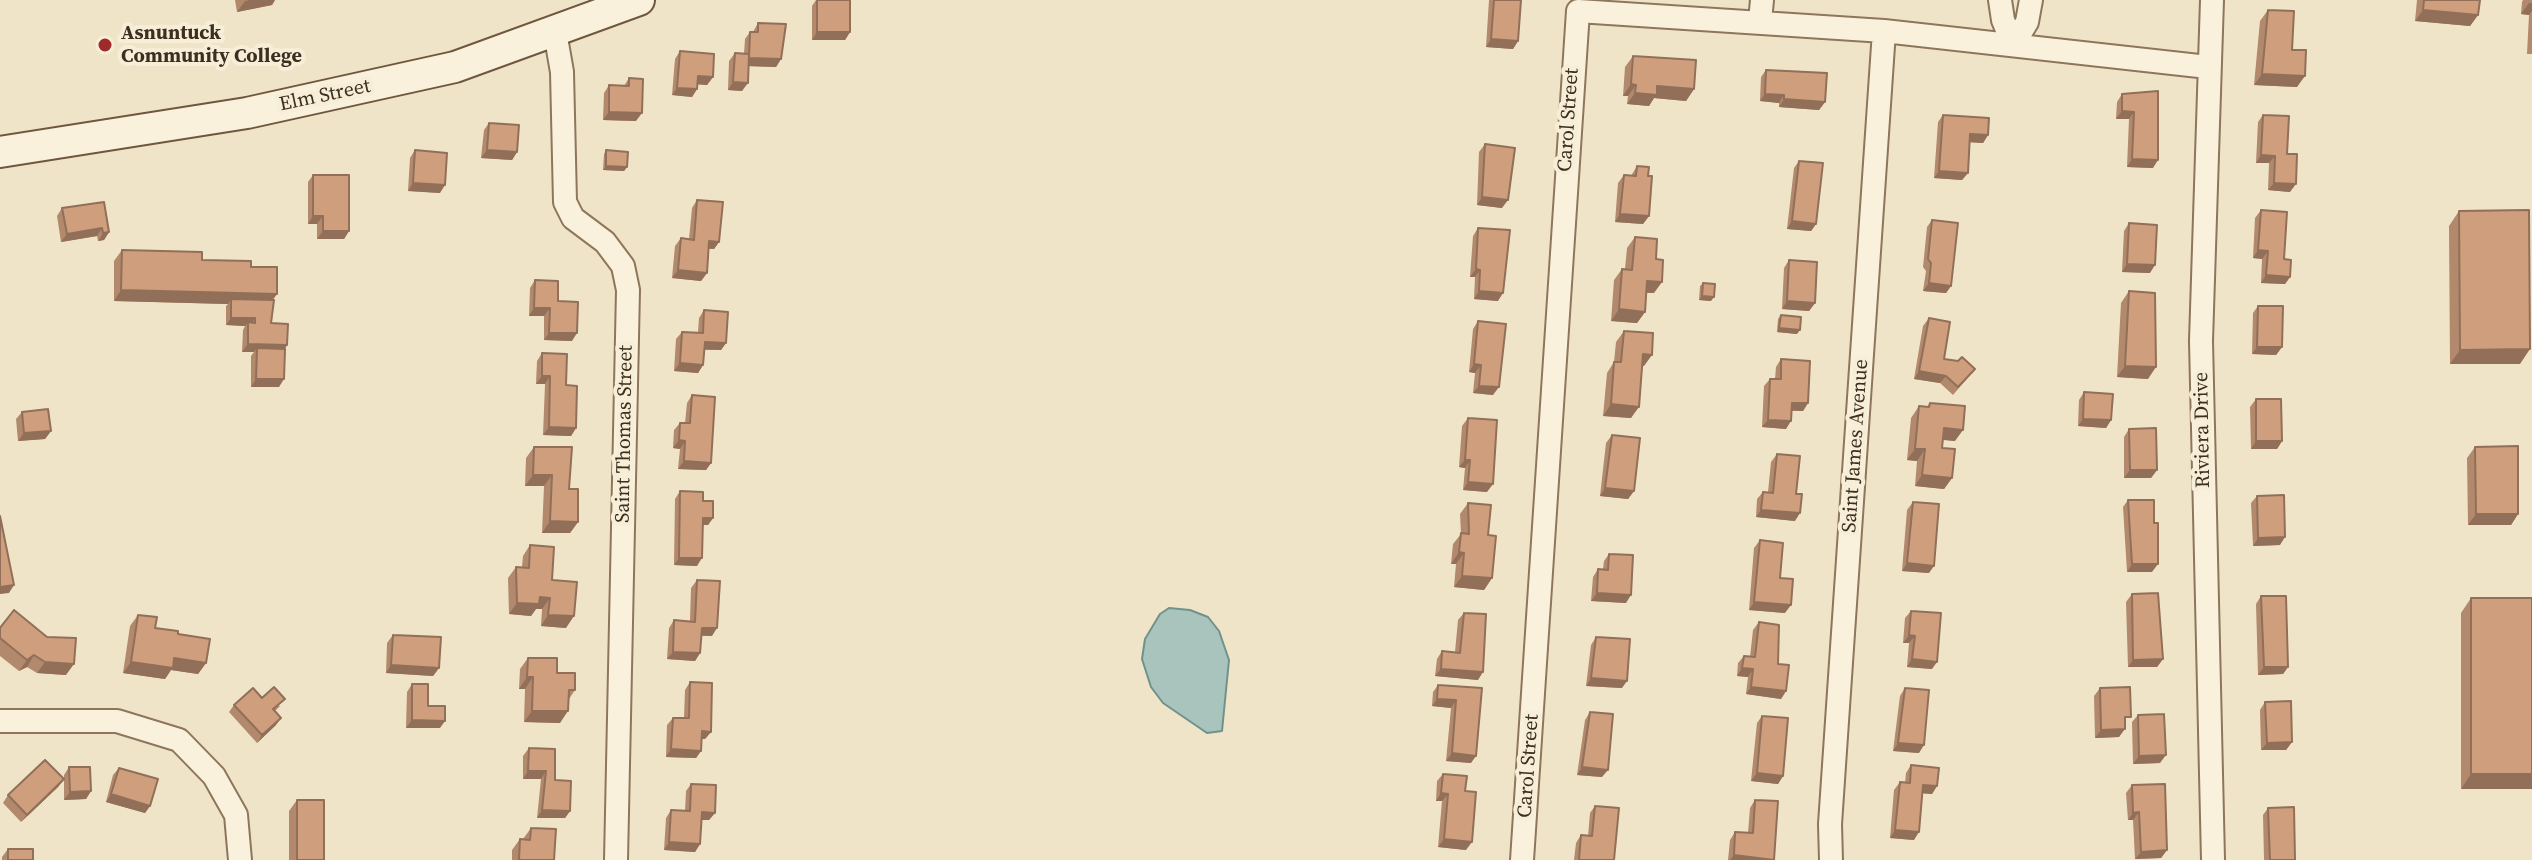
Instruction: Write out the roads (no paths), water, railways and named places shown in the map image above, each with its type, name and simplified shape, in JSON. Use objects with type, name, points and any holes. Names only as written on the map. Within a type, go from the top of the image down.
[{"type":"main road","name":"Elm Street","points":[[0,152],[195,122],[455,67],[639,0]]},
{"type":"street","points":[[2000,0],[2003,20],[2013,45]]},
{"type":"street","points":[[2013,45],[2027,22],[2031,0]]},
{"type":"street","name":"Riviera Drive","points":[[2212,0],[2201,341],[2213,860]]},
{"type":"street","name":"Carol Street","points":[[1522,860],[1578,11],[1761,11],[1884,31],[2208,67]]},
{"type":"street","name":"Saint James Avenue","points":[[1831,860],[1833,777],[1884,31]]},
{"type":"street","name":"Saint Thomas Street","points":[[555,32],[562,72],[565,202],[573,218],[605,242],[623,266],[628,290],[616,860]]},
{"type":"street","points":[[0,721],[117,721],[179,740],[214,776],[236,815],[240,860]]},
{"type":"water","points":[[1169,608],[1190,610],[1208,617],[1219,631],[1229,660],[1222,731],[1207,733],[1163,703],[1151,687],[1142,659],[1145,639],[1160,614]]},
{"type":"place","name":"Asnuntuck Community College","points":[[105,45]]}]
